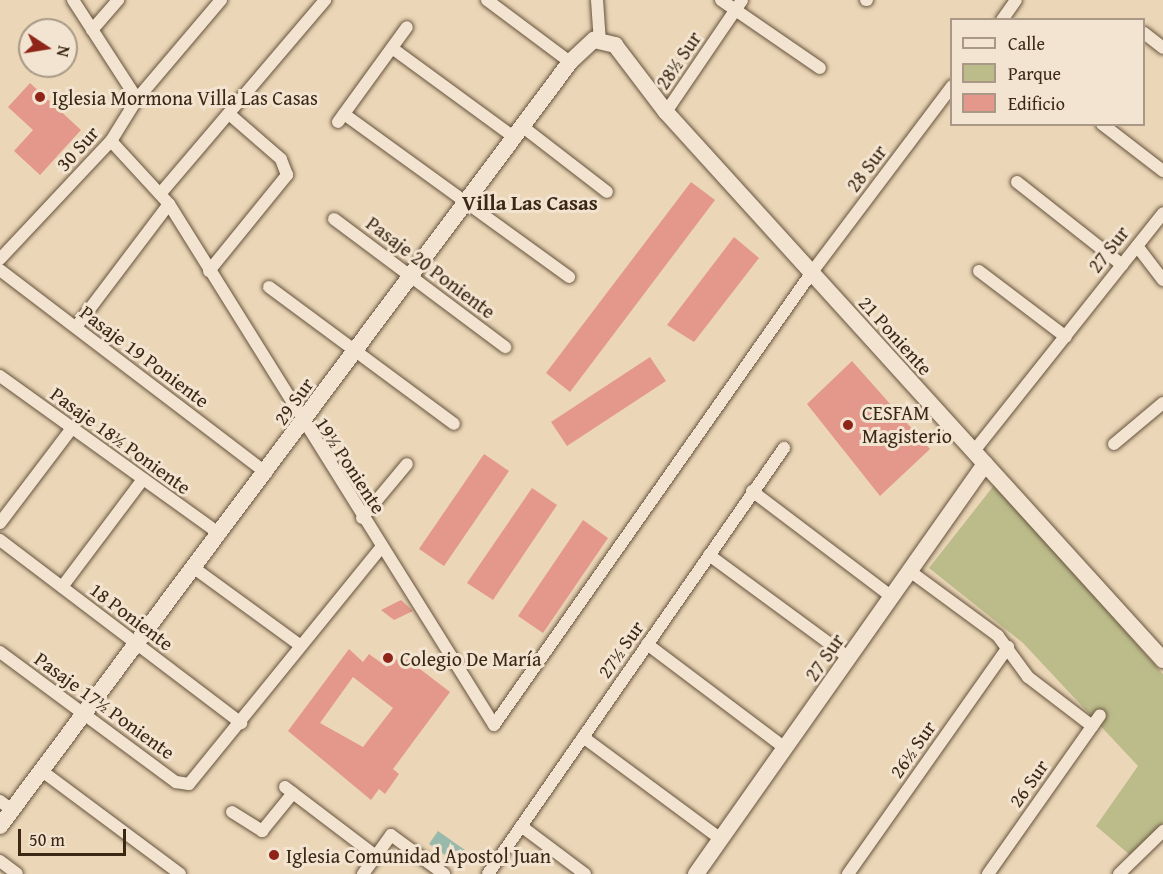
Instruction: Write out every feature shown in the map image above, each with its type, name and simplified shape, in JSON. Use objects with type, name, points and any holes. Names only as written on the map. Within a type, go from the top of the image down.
[{"type":"street","points":[[73,0],[137,99]]},
{"type":"street","points":[[92,30],[118,0]]},
{"type":"street","name":"30 Sur","points":[[0,259],[111,141],[137,99],[220,0]]},
{"type":"street","points":[[160,194],[325,0]]},
{"type":"street","points":[[487,0],[570,62]]},
{"type":"street","points":[[597,0],[600,39]]},
{"type":"street","points":[[721,0],[739,5],[820,68]]},
{"type":"street","points":[[1003,18],[1016,0]]},
{"type":"street","name":"28½ Sur","points":[[666,112],[739,5]]},
{"type":"street","points":[[407,27],[341,118],[569,277]]},
{"type":"street","points":[[1145,34],[1163,48]]},
{"type":"street","name":"29 Sur","points":[[0,826],[6,806],[42,771],[570,62],[584,45],[600,39]]},
{"type":"street","name":"21 Poniente","points":[[600,39],[615,45],[666,112],[1163,660]]},
{"type":"street","points":[[393,48],[607,192]]},
{"type":"street","name":"28 Sur","points":[[494,725],[812,272],[950,87]]},
{"type":"street","points":[[209,271],[284,182],[287,171],[229,114]]},
{"type":"street","points":[[1105,126],[1163,171]]},
{"type":"street","name":"19½ Poniente","points":[[111,141],[169,204],[302,424],[494,725]]},
{"type":"street","points":[[1017,182],[1122,265]]},
{"type":"street","points":[[76,327],[169,204]]},
{"type":"street","name":"27 Sur","points":[[974,451],[1163,213]]},
{"type":"street","name":"Pasaje 20 Poniente","points":[[334,219],[505,347]]},
{"type":"street","points":[[1137,246],[1163,280]]},
{"type":"street","name":"Pasaje 19 Poniente","points":[[0,270],[266,472]]},
{"type":"street","points":[[979,271],[1066,337]]},
{"type":"street","points":[[269,287],[454,424]]},
{"type":"street","name":"Pasaje 18½ Poniente","points":[[0,376],[219,534]]},
{"type":"street","points":[[1114,444],[1163,403]]},
{"type":"street","points":[[0,523],[72,428]]},
{"type":"street","name":"27½ Sur","points":[[488,874],[784,448]]},
{"type":"street","points":[[362,518],[407,464]]},
{"type":"street","name":"27 Sur","points":[[696,874],[985,464]]},
{"type":"street","points":[[62,587],[143,479]]},
{"type":"street","points":[[752,491],[892,597]]},
{"type":"street","name":"18 Poniente","points":[[0,540],[241,723]]},
{"type":"street","points":[[241,723],[381,548]]},
{"type":"street","points":[[709,555],[849,658]]},
{"type":"street","points":[[194,568],[301,646]]},
{"type":"street","points":[[911,572],[1008,646],[1028,677],[1092,726]]},
{"type":"street","points":[[647,644],[785,748]]},
{"type":"street","name":"26½ Sur","points":[[848,874],[1008,646]]},
{"type":"street","name":"Pasaje 17½ Poniente","points":[[0,652],[176,782],[189,784],[241,723]]},
{"type":"street","name":"26 Sur","points":[[988,874],[1100,716]]},
{"type":"street","points":[[583,737],[721,839]]},
{"type":"street","points":[[42,771],[180,874]]},
{"type":"street","points":[[232,812],[262,831],[289,790],[376,856]]},
{"type":"street","points":[[521,826],[585,874]]},
{"type":"street","points":[[1124,872],[1163,831]]},
{"type":"street","points":[[363,874],[391,836],[444,874]]},
{"type":"street","points":[[0,861],[18,874]]},
{"type":"green space","points":[[995,484],[1163,674],[1163,823],[1130,855],[1096,826],[1138,766],[1023,643],[929,568]]},
{"type":"shaded area","points":[[438,831],[472,855],[464,868],[429,844]]},
{"type":"building","points":[[30,83],[81,130],[40,175],[14,151],[33,130],[8,107]]},
{"type":"building","points":[[691,182],[715,200],[570,392],[546,373]]},
{"type":"building","points":[[734,237],[759,258],[694,342],[667,325]]},
{"type":"building","points":[[650,357],[666,381],[567,446],[551,422]]},
{"type":"building","points":[[852,361],[930,449],[880,496],[807,404]]},
{"type":"building","points":[[484,454],[509,471],[444,566],[419,549]]},
{"type":"building","points":[[532,488],[557,505],[493,600],[467,583]]},
{"type":"building","points":[[583,520],[608,538],[543,633],[518,616]]},
{"type":"building","points":[[401,600],[413,611],[394,620],[381,610]]},
{"type":"building","points":[[349,649],[363,662],[369,654],[387,667],[394,657],[403,665],[407,659],[450,692],[393,769],[399,774],[385,794],[379,789],[371,800],[288,731]],"holes":[[[353,677],[393,708],[363,747],[320,723]]]},
{"type":"place","name":"Iglesia Mormona Villa Las Casas","points":[[40,97]]},
{"type":"place","name":"CESFAM Magisterio","points":[[848,425]]},
{"type":"place","name":"Colegio De María","points":[[388,658]]},
{"type":"place","name":"Iglesia Comunidad Apostol Juan","points":[[274,855]]},
{"type":"district","name":"Villa Las Casas","points":[[530,203]]}]
